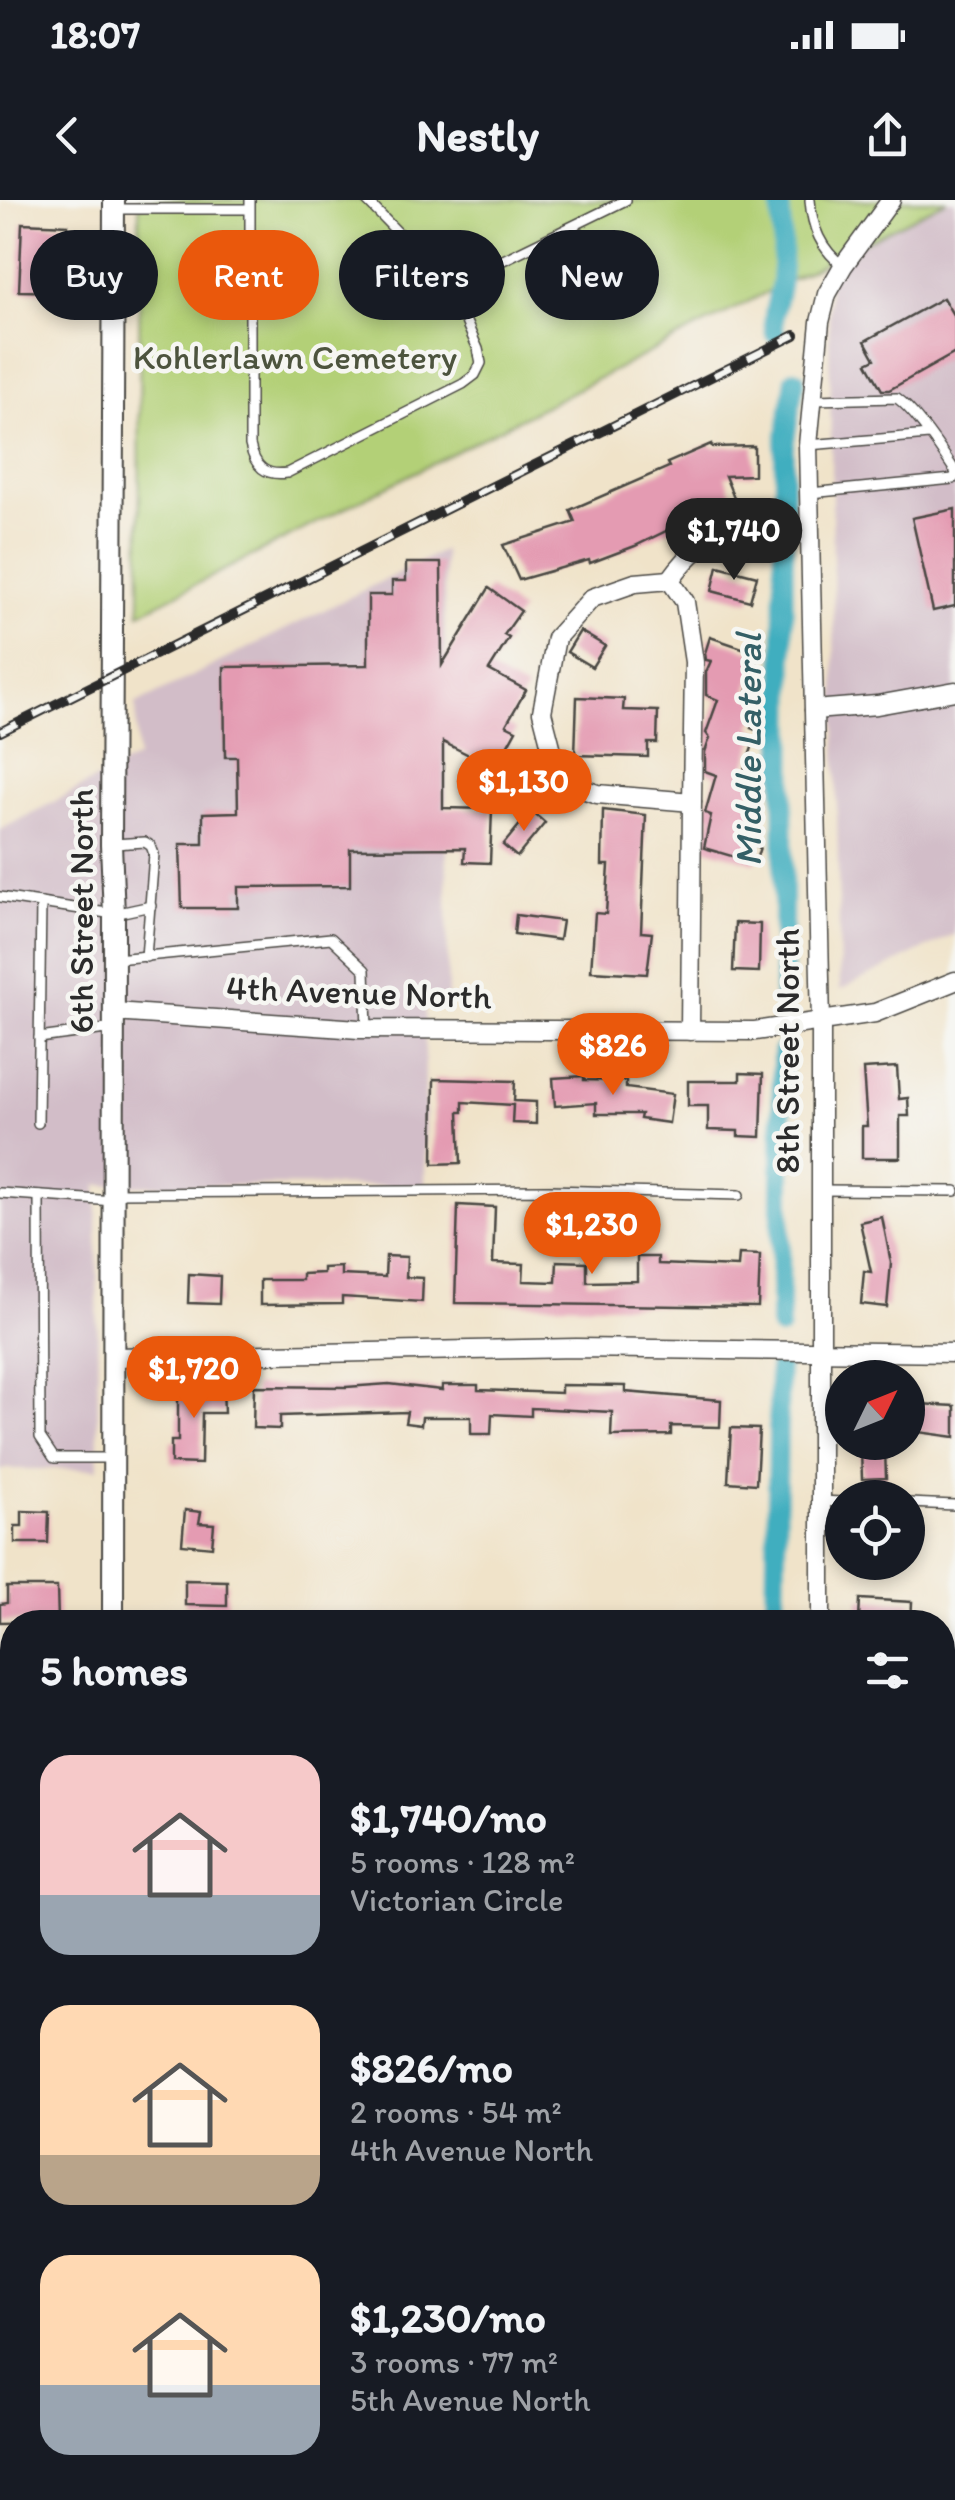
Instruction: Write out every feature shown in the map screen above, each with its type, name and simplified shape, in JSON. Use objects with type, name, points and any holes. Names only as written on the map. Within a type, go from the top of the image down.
[{"type":"street","name":"8th Street North","points":[[821,1610],[820,1023],[808,445],[820,322],[827,294],[891,200]]},
{"type":"street","name":"6th Street North","points":[[114,205],[114,1610]]},
{"type":"street","points":[[692,802],[597,794],[560,782],[542,712],[556,638],[592,598],[635,583],[670,580],[700,545],[739,530]]},
{"type":"street","points":[[670,580],[685,602],[694,662],[690,1031]]},
{"type":"street","points":[[814,710],[877,705],[955,691]]},
{"type":"street","name":"4th Avenue North","points":[[114,1020],[368,1030],[754,1031],[875,1013],[955,981]]},
{"type":"street","points":[[114,1358],[576,1348],[955,1353]]},
{"type":"lane","points":[[366,200],[395,230]]},
{"type":"lane","points":[[505,259],[626,200]]},
{"type":"lane","points":[[810,200],[824,252],[843,266]]},
{"type":"lane","points":[[114,205],[250,205],[250,446],[261,469],[273,475],[287,473],[475,375],[480,363],[478,349],[465,320]]},
{"type":"lane","points":[[809,493],[953,478],[955,473],[906,404],[897,398],[813,400]]},
{"type":"lane","points":[[808,445],[929,435]]},
{"type":"lane","points":[[111,844],[145,842],[154,854],[146,957]]},
{"type":"lane","points":[[0,897],[114,914],[150,906]]},
{"type":"lane","points":[[38,1124],[41,903]]},
{"type":"lane","points":[[114,958],[331,938],[365,970],[368,1030]]},
{"type":"lane","points":[[38,1038],[114,1020]]},
{"type":"lane","points":[[0,1193],[114,1197],[549,1190],[740,1195]]},
{"type":"lane","points":[[820,1190],[955,1191]]},
{"type":"lane","points":[[40,1196],[40,1437],[54,1458],[114,1458]]},
{"type":"lane","points":[[819,1501],[825,1501]]},
{"type":"lane","points":[[925,1504],[955,1504]]},
{"type":"shaded area","points":[[947,200],[955,200],[955,934],[840,990],[828,261]]},
{"type":"shaded area","points":[[444,550],[448,998],[425,999],[425,1186],[97,1185],[98,1469],[0,1469],[0,830],[137,758],[136,704]]},
{"type":"green space","name":"Kohlerlawn Cemetery","points":[[139,200],[947,200],[140,613],[139,320],[158,320],[158,230],[139,230]]},
{"type":"building","points":[[22,223],[68,225],[68,230],[30,230],[30,291],[19,291]]},
{"type":"building","points":[[943,298],[955,318],[955,353],[889,390],[882,390],[867,363],[875,359],[865,341]]},
{"type":"building","points":[[711,444],[754,446],[754,475],[725,476],[734,498],[635,546],[590,563],[589,560],[519,580],[503,545],[575,522],[570,510],[669,467],[667,463]]},
{"type":"building","points":[[955,509],[955,606],[933,611],[912,518]]},
{"type":"building","points":[[406,563],[441,563],[442,665],[489,588],[521,611],[504,635],[509,638],[489,670],[526,690],[506,725],[516,730],[495,768],[443,742],[443,808],[492,809],[490,863],[464,862],[465,848],[350,849],[350,886],[238,887],[238,908],[182,908],[180,844],[203,844],[203,813],[238,812],[237,757],[225,757],[224,667],[368,665],[368,595],[392,595],[392,581],[406,581]]},
{"type":"building","points":[[718,566],[757,576],[750,601],[712,591]]},
{"type":"building","points":[[580,631],[605,646],[592,667],[567,652]]},
{"type":"building","points":[[710,637],[760,654],[746,696],[761,702],[751,728],[758,731],[744,770],[756,775],[747,800],[761,804],[749,844],[760,847],[755,863],[704,848],[711,815],[705,813],[716,775],[705,771],[710,738],[706,733],[718,700],[706,695],[706,672],[711,661],[706,660],[705,653]]},
{"type":"building","points":[[577,697],[624,699],[623,710],[658,711],[657,743],[648,743],[648,757],[575,755]]},
{"type":"building","points":[[603,810],[646,815],[641,932],[652,933],[647,974],[591,971],[595,913],[606,914],[609,865],[602,865]]},
{"type":"building","points":[[531,811],[545,823],[517,857],[503,845]]},
{"type":"building","points":[[516,915],[562,921],[559,940],[514,934]]},
{"type":"building","points":[[735,923],[760,924],[759,972],[733,971]]},
{"type":"building","points":[[897,1067],[899,1099],[908,1098],[909,1116],[900,1116],[900,1158],[862,1158],[862,1126],[867,1126],[863,1069]]},
{"type":"building","points":[[740,1073],[763,1074],[761,1137],[708,1130],[708,1106],[688,1106],[688,1081],[740,1081]]},
{"type":"building","points":[[584,1076],[584,1080],[626,1081],[626,1088],[673,1094],[669,1123],[640,1119],[641,1114],[596,1114],[596,1103],[555,1106],[553,1078]]},
{"type":"building","points":[[434,1079],[515,1081],[514,1101],[536,1102],[536,1124],[512,1123],[513,1105],[463,1102],[463,1112],[459,1112],[461,1163],[433,1164]]},
{"type":"building","points":[[458,1205],[495,1207],[493,1263],[524,1264],[523,1281],[556,1282],[557,1261],[587,1262],[587,1282],[637,1281],[637,1257],[658,1257],[658,1264],[738,1267],[739,1254],[760,1255],[758,1307],[455,1303]]},
{"type":"building","points":[[882,1217],[891,1263],[887,1307],[861,1304],[864,1271],[871,1272],[860,1222]]},
{"type":"building","points":[[386,1256],[407,1257],[406,1277],[423,1278],[422,1302],[342,1297],[342,1304],[260,1305],[260,1280],[302,1280],[302,1274],[341,1267],[341,1275],[385,1277]]},
{"type":"building","points":[[189,1274],[220,1276],[219,1304],[188,1303]]},
{"type":"building","points":[[389,1384],[442,1390],[442,1385],[478,1385],[478,1390],[561,1393],[561,1385],[625,1386],[625,1392],[721,1400],[720,1427],[671,1426],[671,1435],[611,1436],[612,1412],[531,1408],[531,1416],[492,1414],[491,1434],[471,1434],[471,1417],[422,1417],[421,1425],[405,1423],[407,1412],[280,1416],[280,1429],[253,1428],[254,1386]]},
{"type":"building","points":[[178,1386],[223,1386],[224,1413],[202,1413],[201,1464],[171,1463],[171,1441],[178,1441]]},
{"type":"building","points":[[925,1404],[955,1406],[955,1437],[925,1433]]},
{"type":"building","points":[[731,1428],[759,1429],[756,1484],[728,1482]]},
{"type":"building","points":[[861,1460],[885,1460],[886,1478],[862,1479]]},
{"type":"building","points":[[185,1510],[201,1512],[199,1523],[214,1524],[212,1547],[182,1544]]},
{"type":"building","points":[[22,1511],[49,1512],[48,1543],[15,1543],[15,1526],[22,1526]]},
{"type":"building","points":[[185,1580],[227,1581],[227,1606],[185,1605]]},
{"type":"building","points":[[7,1587],[57,1587],[58,1610],[0,1610],[0,1604],[7,1603]]},
{"type":"building","points":[[860,1599],[912,1602],[912,1610],[859,1610]]},
{"type":"waterway","name":"Middle Lateral","points":[[775,334],[782,260],[780,200]]},
{"type":"waterway","name":"Middle Lateral","points":[[783,1003],[784,447],[795,379]]},
{"type":"waterway","name":"Middle Lateral","points":[[780,1327],[782,1052]]},
{"type":"waterway","name":"Middle Lateral","points":[[775,1610],[779,1364]]},
{"type":"railway","points":[[0,732],[795,335]]}]
